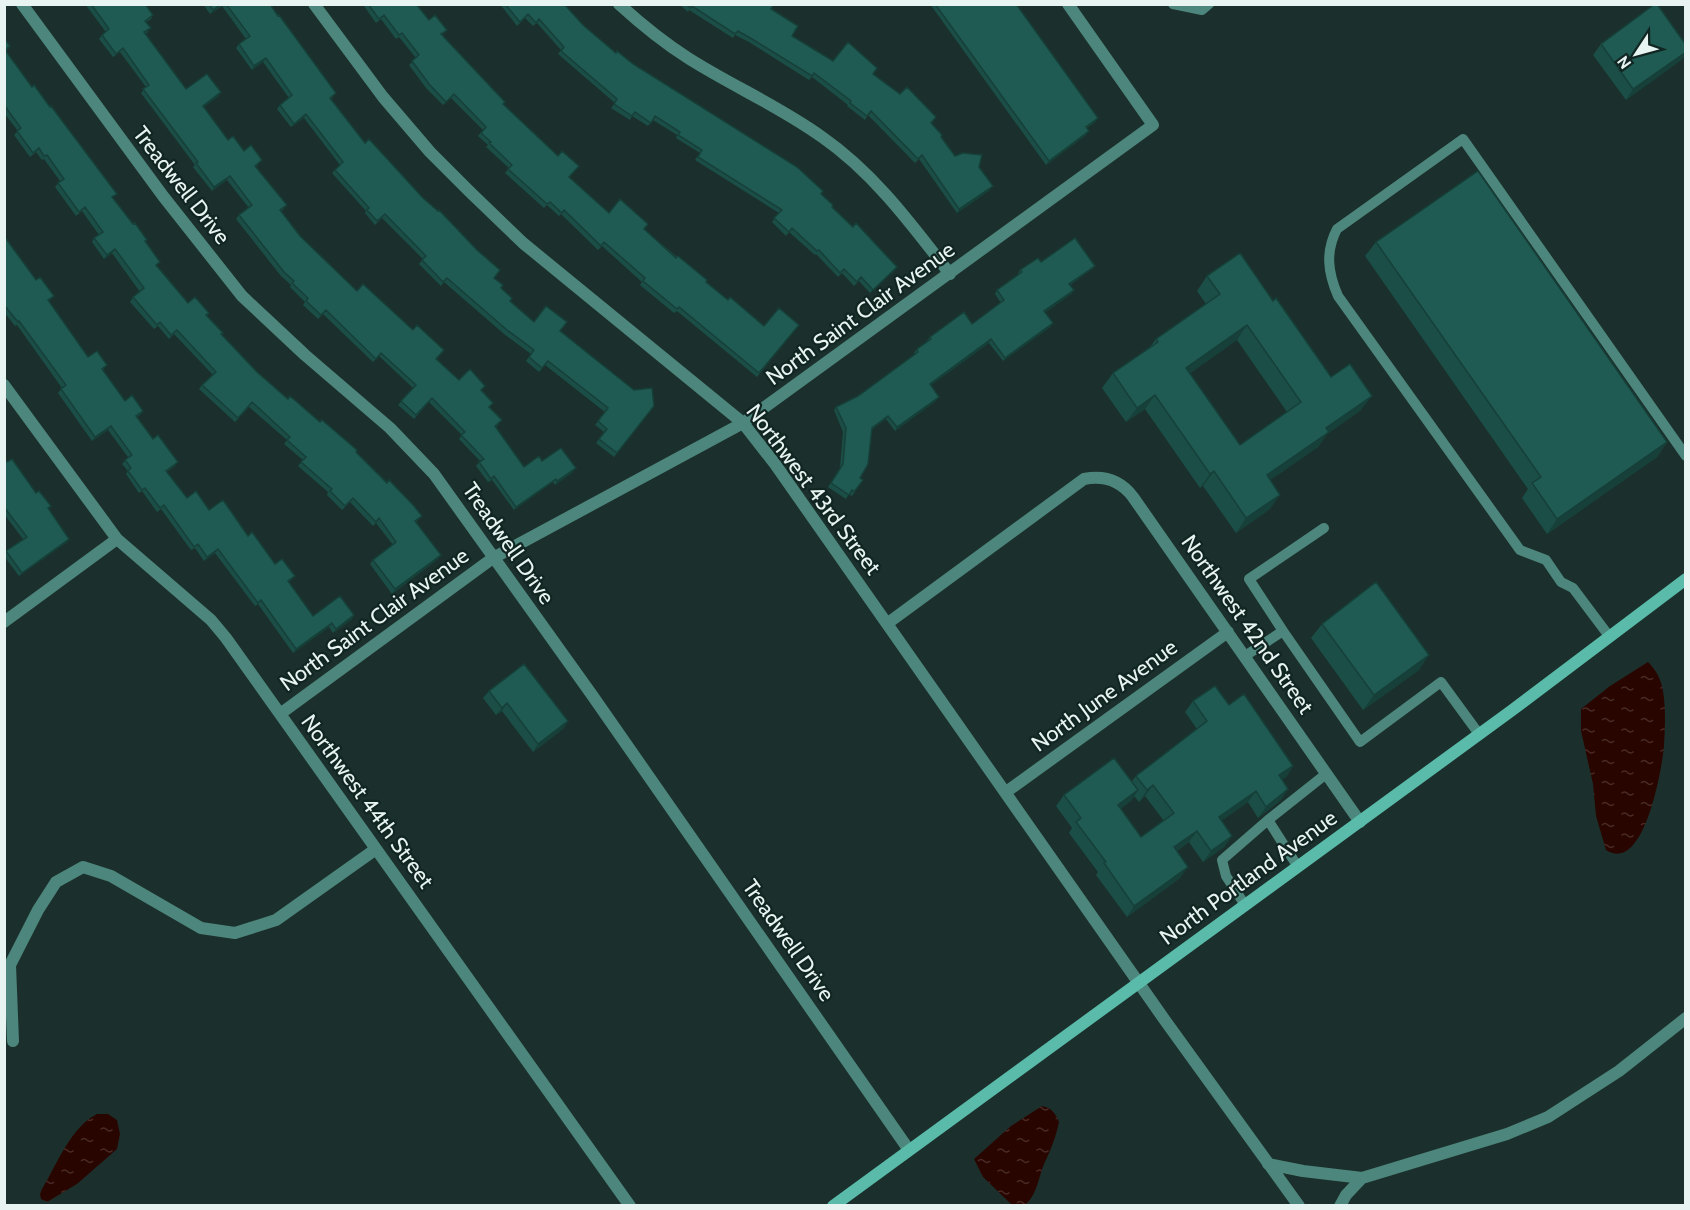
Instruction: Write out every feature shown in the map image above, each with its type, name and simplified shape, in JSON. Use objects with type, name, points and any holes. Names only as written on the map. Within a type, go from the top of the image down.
[{"type":"main road","name":"North Portland Avenue","points":[[833,1206],[1360,822],[1686,579]]},
{"type":"street","name":"Treadwell Drive","points":[[22,4],[162,196],[242,296],[305,355],[390,428],[434,474],[592,695],[909,1150]]},
{"type":"street","name":"Northwest 43rd Street","points":[[314,4],[383,97],[430,152],[469,191],[523,243],[743,423],[775,464],[888,623],[1138,983]]},
{"type":"street","points":[[619,4],[646,28],[689,59],[790,115],[825,139],[851,161],[903,213],[950,274]]},
{"type":"street","name":"North Saint Clair Avenue","points":[[280,714],[493,558],[743,423],[1153,125],[1068,4]]},
{"type":"street","name":"Northwest 44th Street","points":[[4,385],[117,539],[211,620],[226,638],[630,1206]]},
{"type":"street","name":"Northwest 42nd Street","points":[[888,623],[1084,479],[1098,476],[1114,481],[1125,487],[1360,822]]},
{"type":"street","points":[[4,622],[117,539]]},
{"type":"street","name":"North June Avenue","points":[[1006,792],[1228,632]]},
{"type":"street","points":[[13,1041],[10,965],[38,910],[56,882],[83,867],[111,876],[201,928],[236,933],[276,920],[376,849]]},
{"type":"street","points":[[1138,983],[1299,1206]]},
{"type":"street","points":[[1268,1164],[1362,1178],[1507,1134],[1548,1117],[1619,1071],[1686,1018]]},
{"type":"street","points":[[1340,1206],[1346,1195],[1362,1178]]},
{"type":"lane","points":[[1173,4],[1202,10],[1209,4]]},
{"type":"lane","points":[[1609,636],[1573,588],[1561,582],[1546,560],[1520,550],[1338,296],[1329,270],[1329,253],[1337,229],[1463,139],[1686,456]]},
{"type":"lane","points":[[1324,528],[1249,579],[1360,742],[1441,682],[1479,734]]},
{"type":"lane","points":[[1245,656],[1283,631]]},
{"type":"lane","points":[[1245,905],[1226,876],[1222,860],[1326,774]]},
{"type":"lane","points":[[1268,820],[1298,867]]},
{"type":"water","points":[[1648,662],[1658,675],[1663,691],[1664,746],[1655,796],[1641,834],[1631,848],[1619,854],[1606,850],[1596,816],[1593,784],[1581,731],[1581,709],[1610,686]]},
{"type":"water","points":[[1042,1106],[1051,1110],[1056,1116],[1059,1122],[1056,1133],[1033,1196],[1025,1205],[1012,1205],[983,1177],[974,1159],[1011,1126]]},
{"type":"water","points":[[97,1114],[108,1114],[117,1120],[120,1134],[117,1149],[77,1184],[47,1202],[41,1199],[42,1189],[65,1147],[80,1128]]},
{"type":"building","points":[[91,4],[145,4],[153,15],[145,21],[151,28],[144,32],[186,89],[207,74],[221,92],[203,106],[228,140],[233,136],[244,151],[251,145],[262,160],[255,166],[287,205],[280,210],[300,236],[357,291],[363,284],[413,330],[417,325],[444,350],[436,359],[459,380],[470,369],[485,386],[481,390],[493,403],[489,407],[502,420],[495,426],[524,467],[539,456],[542,461],[561,448],[576,468],[516,507],[494,476],[491,479],[479,462],[484,459],[461,435],[465,432],[432,398],[416,415],[401,401],[416,385],[381,353],[376,359],[326,310],[321,315],[306,301],[308,298],[292,283],[294,281],[284,272],[239,215],[252,205],[230,176],[214,187],[143,89],[149,85],[123,48],[116,54],[102,35],[109,29]]},
{"type":"building","points":[[209,4],[221,4],[213,10]]},
{"type":"building","points":[[226,4],[270,4],[336,93],[330,98],[365,143],[369,139],[423,198],[439,210],[477,250],[500,270],[494,278],[503,285],[501,288],[512,298],[510,301],[534,322],[546,306],[567,322],[560,331],[634,390],[652,388],[654,406],[617,453],[599,439],[607,429],[598,421],[608,408],[548,361],[542,368],[529,357],[534,350],[507,330],[447,278],[443,282],[422,260],[426,256],[385,214],[377,221],[367,210],[369,208],[335,170],[343,162],[306,114],[294,124],[280,105],[292,95],[266,58],[254,66],[239,44],[250,36]]},
{"type":"building","points":[[368,4],[416,4],[429,20],[435,15],[447,30],[441,34],[505,102],[503,104],[558,156],[562,151],[579,166],[569,177],[609,213],[620,199],[648,224],[644,229],[676,258],[678,256],[728,300],[730,297],[764,326],[779,308],[799,325],[759,373],[679,307],[677,309],[643,281],[645,278],[604,242],[601,246],[564,210],[562,213],[550,202],[547,204],[508,169],[512,165],[481,133],[486,127],[454,94],[446,102],[412,61],[419,55],[402,33],[399,35],[384,15],[379,19]]},
{"type":"building","points":[[505,4],[564,4],[583,25],[616,53],[617,51],[633,64],[797,167],[823,191],[821,194],[833,205],[832,207],[853,227],[856,223],[897,267],[873,290],[861,277],[857,282],[844,269],[840,273],[819,250],[817,251],[792,228],[789,232],[774,218],[782,210],[698,157],[702,150],[678,135],[680,132],[655,116],[651,123],[635,112],[632,116],[614,104],[617,99],[561,51],[564,47],[539,19],[536,23],[528,14],[520,22]]},
{"type":"building","points":[[687,4],[774,4],[771,9],[798,26],[792,36],[833,61],[848,42],[877,68],[873,74],[900,94],[907,87],[936,117],[931,123],[942,135],[941,137],[955,156],[963,153],[982,155],[979,167],[993,186],[959,209],[922,155],[918,159],[871,111],[867,116],[814,73],[812,76],[752,39],[738,31],[735,34],[692,6],[690,8]]},
{"type":"building","points":[[935,4],[1016,4],[1098,118],[1086,127],[1089,131],[1049,161]]},
{"type":"building","points":[[1655,4],[1686,45],[1686,52],[1633,89],[1601,44]]},
{"type":"building","points":[[4,38],[10,46],[5,50],[32,87],[34,85],[51,106],[117,194],[112,197],[147,240],[145,241],[160,262],[156,265],[188,303],[195,297],[209,313],[206,315],[223,333],[221,334],[257,372],[288,399],[290,396],[320,422],[322,420],[357,450],[356,452],[387,483],[389,480],[422,516],[415,521],[441,555],[395,589],[373,560],[396,542],[379,518],[376,522],[353,498],[345,506],[330,491],[332,489],[301,462],[306,457],[287,440],[290,437],[252,402],[238,418],[202,385],[216,372],[177,330],[171,335],[160,322],[157,325],[133,297],[144,288],[115,249],[107,255],[94,238],[103,232],[85,207],[79,212],[58,183],[64,179],[47,155],[44,156],[39,148],[33,153],[17,131],[21,128],[4,105]]},
{"type":"building","points":[[1478,171],[1667,442],[1557,519],[1532,483],[1541,477],[1376,242]]},
{"type":"building","points":[[4,236],[36,280],[40,277],[54,296],[48,300],[88,357],[97,351],[107,365],[102,369],[125,401],[132,395],[143,411],[136,416],[153,439],[158,435],[178,462],[166,471],[187,498],[196,491],[209,510],[223,500],[248,536],[252,532],[275,564],[282,559],[295,576],[288,581],[313,616],[340,596],[354,615],[336,629],[332,623],[296,649],[261,600],[258,603],[218,549],[207,557],[198,544],[194,547],[164,505],[160,508],[145,488],[142,490],[128,471],[131,468],[125,460],[132,455],[111,426],[95,437],[61,389],[66,385],[19,321],[4,305]]},
{"type":"building","points":[[1075,238],[1095,266],[1069,284],[1074,290],[1044,311],[1053,323],[1005,358],[991,339],[930,384],[939,397],[897,427],[888,416],[872,428],[868,464],[860,478],[863,480],[854,492],[852,490],[849,495],[831,483],[843,464],[846,428],[836,407],[858,396],[918,352],[917,349],[931,339],[930,337],[964,312],[972,324],[1004,300],[997,290],[1022,272],[1020,270],[1038,258],[1041,262]]},
{"type":"building","points":[[1240,253],[1273,301],[1276,298],[1331,377],[1350,364],[1372,396],[1326,428],[1329,432],[1267,475],[1280,495],[1246,518],[1214,471],[1210,474],[1155,395],[1137,408],[1113,373],[1158,342],[1156,339],[1220,294],[1207,276]],"holes":[[[1247,325],[1301,402],[1240,445],[1186,368]]]},
{"type":"building","points":[[4,458],[7,462],[12,459],[36,493],[39,491],[51,506],[48,508],[69,539],[22,573],[6,551],[27,537],[4,507]]},
{"type":"building","points":[[1376,582],[1429,655],[1374,695],[1322,624]]},
{"type":"building","points":[[524,664],[568,721],[538,744],[507,703],[502,708],[489,691]]},
{"type":"building","points":[[1215,686],[1229,705],[1244,694],[1293,766],[1279,775],[1288,789],[1266,807],[1256,791],[1219,817],[1232,836],[1211,851],[1197,831],[1174,847],[1188,867],[1134,906],[1104,863],[1106,862],[1076,822],[1081,818],[1064,795],[1114,758],[1138,790],[1118,805],[1141,837],[1174,813],[1153,785],[1147,790],[1136,776],[1207,721],[1193,701]]}]
